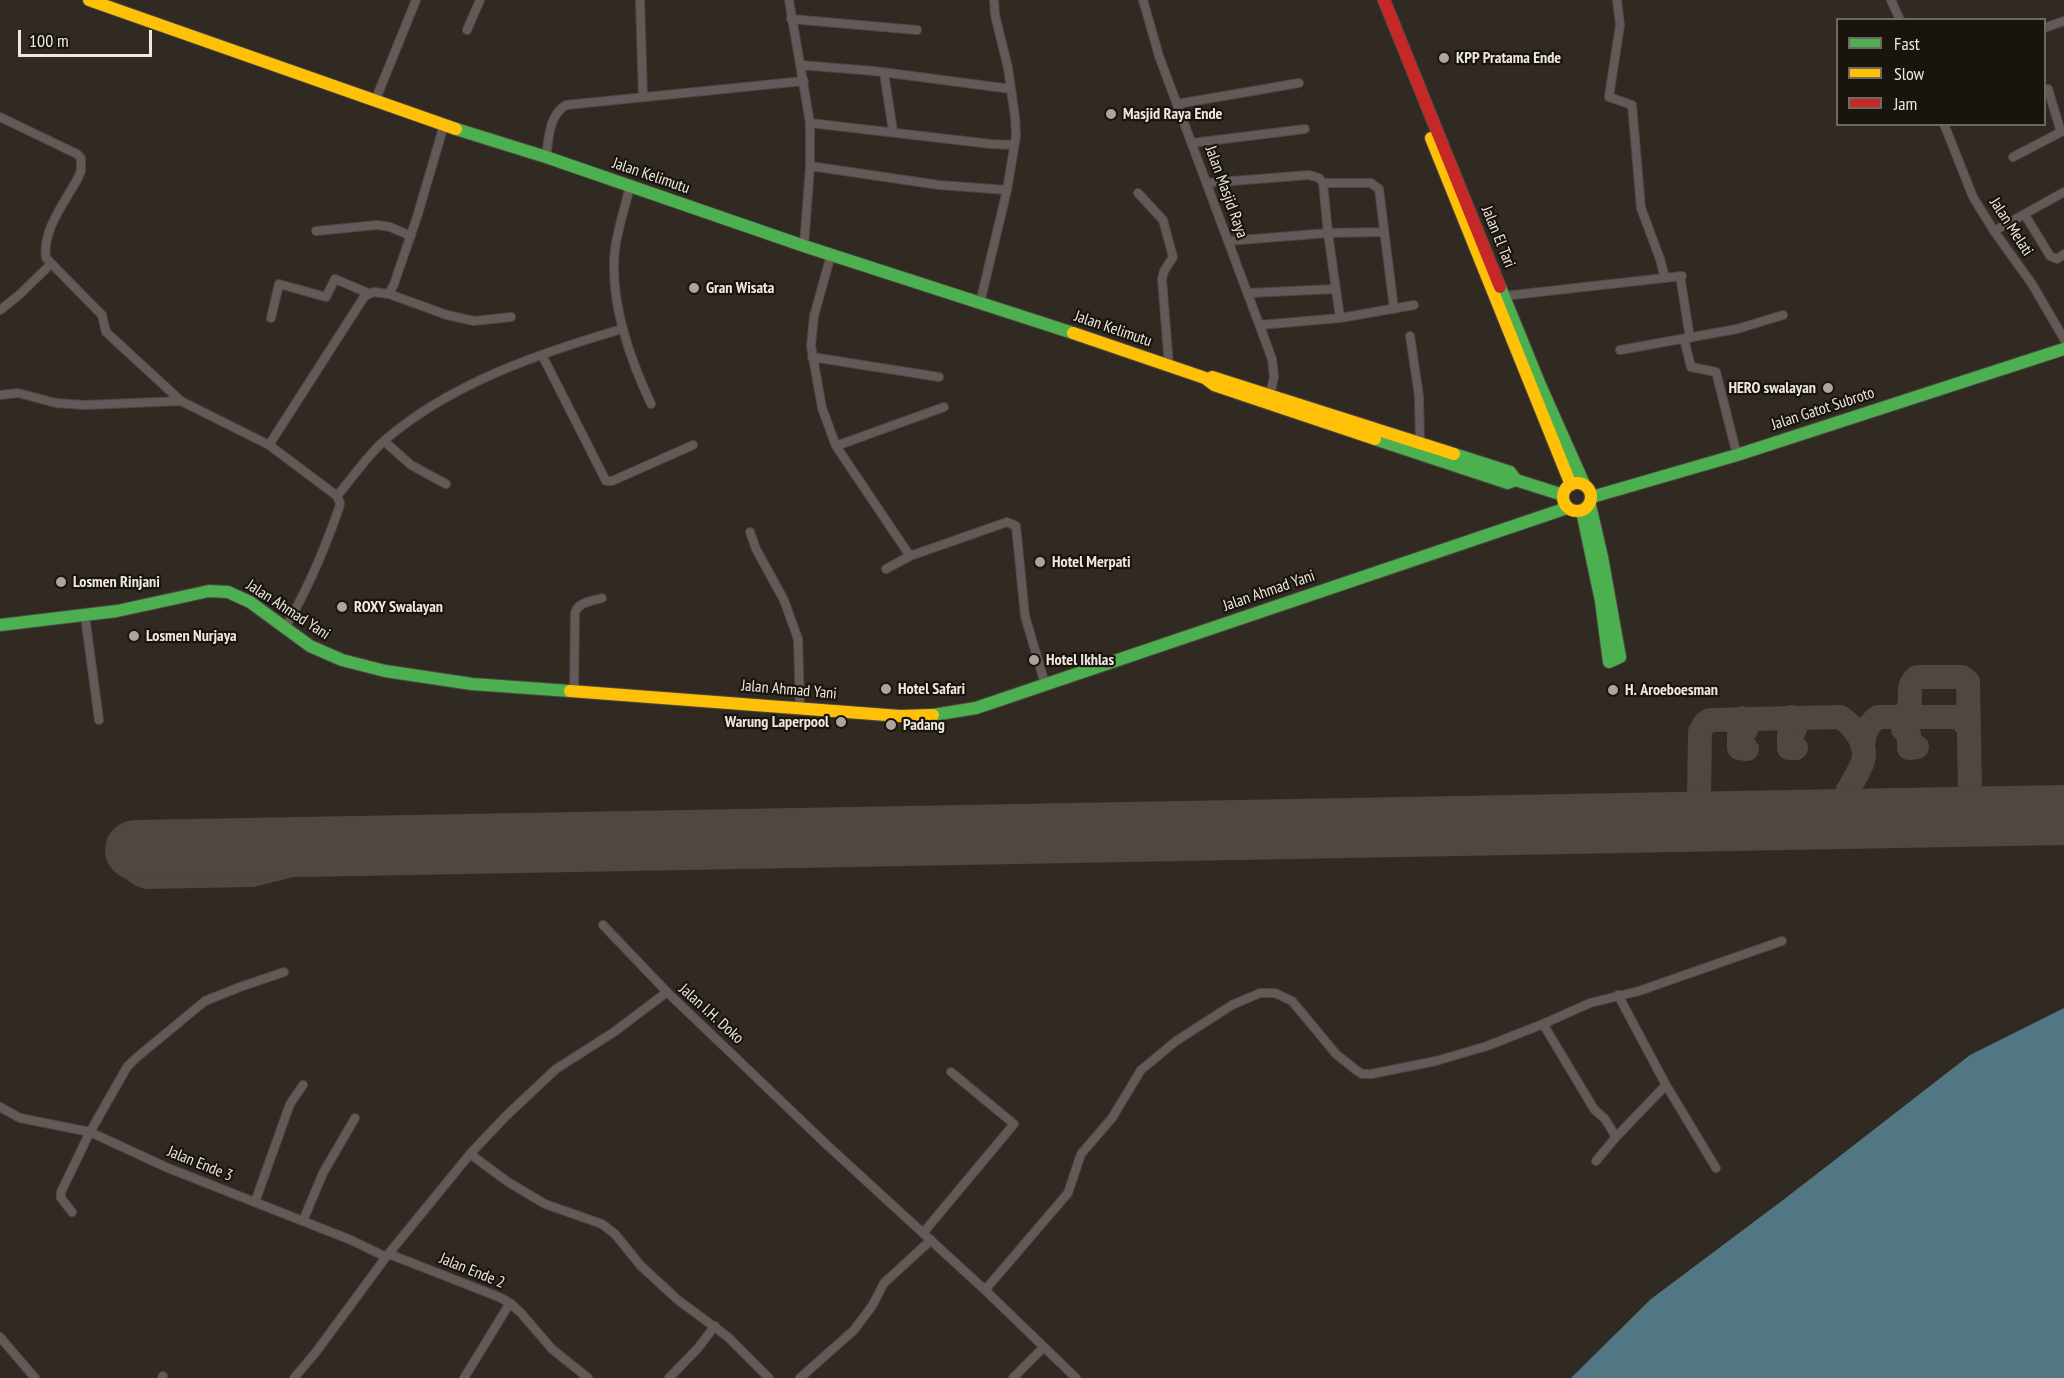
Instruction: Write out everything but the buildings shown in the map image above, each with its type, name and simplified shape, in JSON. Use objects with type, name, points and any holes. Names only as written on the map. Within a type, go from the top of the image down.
[{"type":"main road","name":"Jalan Kelimutu","points":[[89,0],[444,125],[546,157],[804,246],[1205,378],[1216,377],[1269,399]]},
{"type":"main road","name":"Jalan El Tari","points":[[1376,0],[1584,484]]},
{"type":"main road","name":"Jalan El Tari","points":[[1384,0],[1570,485]]},
{"type":"main road","name":"Jalan Gatot Subroto","points":[[1588,505],[2064,349]]},
{"type":"main road","points":[[1269,399],[1510,472],[1516,480],[1563,495]]},
{"type":"main road","points":[[1269,399],[1508,483],[1516,480]]},
{"type":"main road","points":[[1563,495],[1570,485],[1584,484],[1590,490],[1588,505],[1597,558],[1601,601],[1614,659]]},
{"type":"main road","points":[[1563,495],[1567,508],[1574,511],[1588,505]]},
{"type":"main road","name":"Jalan Ahmad Yani","points":[[0,626],[117,611],[202,592],[218,591],[228,592],[250,602],[310,646],[324,653],[354,664],[385,671],[472,684],[900,716],[938,715],[976,708],[1567,508]]},
{"type":"street","points":[[375,100],[416,0]]},
{"type":"street","points":[[467,30],[480,0]]},
{"type":"street","points":[[640,0],[643,97]]},
{"type":"street","points":[[789,0],[810,123],[810,166],[804,246]]},
{"type":"street","points":[[980,303],[1007,190],[1016,136],[1008,69],[995,15],[994,0]]},
{"type":"street","name":"Jalan Masjid Raya","points":[[1143,0],[1159,56],[1272,359],[1274,377],[1269,399]]},
{"type":"street","points":[[1617,0],[1620,25],[1610,97],[1632,105],[1641,208],[1665,278]]},
{"type":"street","points":[[1892,0],[1899,18]]},
{"type":"street","points":[[791,19],[917,30]]},
{"type":"street","points":[[2046,27],[2064,21]]},
{"type":"street","points":[[800,65],[1011,89]]},
{"type":"street","points":[[884,73],[892,131]]},
{"type":"street","points":[[546,157],[552,120],[559,109],[573,104],[804,81]]},
{"type":"street","points":[[1177,104],[1299,83]]},
{"type":"street","points":[[2013,157],[2063,132],[2046,89]]},
{"type":"street","points":[[0,117],[81,158],[78,178],[52,224],[45,258],[102,315],[106,332],[181,400],[269,445],[337,496],[340,503],[339,508],[322,556],[284,628]]},
{"type":"street","points":[[810,123],[1014,145]]},
{"type":"street","points":[[389,294],[411,236],[444,125]]},
{"type":"street","name":"Jalan Melati","points":[[1945,126],[1973,197],[2032,285],[2064,339]]},
{"type":"street","points":[[1192,143],[1305,129]]},
{"type":"street","points":[[810,166],[929,184],[1007,190]]},
{"type":"street","points":[[1207,183],[1309,175],[1318,178],[1323,183],[1340,318]]},
{"type":"street","points":[[1323,183],[1371,183],[1379,189],[1394,309]]},
{"type":"street","points":[[630,186],[615,249],[615,281],[622,329],[638,376],[651,404]]},
{"type":"street","points":[[1994,231],[2064,192]]},
{"type":"street","points":[[1138,193],[1163,220],[1173,257],[1162,279],[1169,366]]},
{"type":"street","points":[[2025,214],[2050,256],[2057,259],[2064,254]]},
{"type":"street","points":[[316,231],[377,225],[390,227],[411,236]]},
{"type":"street","points":[[1228,241],[1328,233],[1383,232]]},
{"type":"street","points":[[831,255],[814,316],[811,346],[822,408],[836,446],[910,556]]},
{"type":"street","points":[[0,310],[51,264]]},
{"type":"street","points":[[1504,296],[1681,276],[1691,367],[1716,372],[1737,455]]},
{"type":"street","points":[[271,318],[279,284],[326,297],[335,279],[368,293],[389,294],[447,315],[474,321],[511,317]]},
{"type":"street","points":[[1248,293],[1335,289]]},
{"type":"street","points":[[269,445],[368,293]]},
{"type":"street","points":[[1260,325],[1340,318],[1414,305]]},
{"type":"street","points":[[1620,350],[1737,329],[1783,315]]},
{"type":"street","points":[[337,496],[384,441],[422,413],[509,368],[622,329]]},
{"type":"street","points":[[1410,336],[1419,396],[1420,444]]},
{"type":"street","points":[[542,355],[606,481],[612,482],[693,445]]},
{"type":"street","points":[[812,357],[939,377]]},
{"type":"street","points":[[0,394],[18,393],[56,403],[85,405],[181,400]]},
{"type":"street","points":[[836,446],[944,407]]},
{"type":"street","points":[[384,441],[422,473],[446,484]]},
{"type":"street","points":[[886,569],[910,556],[1007,522],[1016,526],[1025,616],[1045,684]]},
{"type":"street","points":[[750,532],[756,549],[784,600],[798,639],[800,708]]},
{"type":"street","points":[[574,692],[576,608],[602,598]]},
{"type":"street","points":[[85,615],[99,720]]},
{"type":"street","points":[[603,925],[667,992]]},
{"type":"street","points":[[985,1290],[1068,1193],[1081,1154],[1112,1118],[1141,1070],[1176,1041],[1233,1005],[1260,993],[1275,993],[1292,1001],[1336,1054],[1362,1074],[1371,1074],[1436,1061],[1487,1046],[1590,1003],[1639,991],[1782,941]]},
{"type":"street","points":[[72,1212],[61,1198],[61,1192],[90,1132],[127,1067],[158,1038],[206,1001],[284,972]]},
{"type":"street","name":"Jalan I.H. Doko","points":[[294,1378],[470,1154],[506,1116],[556,1069],[614,1032],[667,992],[1076,1378]]},
{"type":"street","points":[[1618,995],[1666,1085],[1716,1168]]},
{"type":"street","points":[[1543,1024],[1594,1109],[1605,1119],[1616,1137]]},
{"type":"street","points":[[923,1233],[1014,1124],[951,1072]]},
{"type":"street","points":[[255,1202],[290,1104],[303,1085]]},
{"type":"street","points":[[1596,1161],[1666,1085]]},
{"type":"street","name":"Jalan Ende 3","points":[[0,1107],[20,1118],[90,1132],[168,1168],[388,1256]]},
{"type":"street","points":[[303,1221],[323,1173],[355,1118]]},
{"type":"street","points":[[470,1154],[507,1182],[544,1204],[602,1224],[615,1234],[641,1266],[678,1300],[716,1326],[769,1378]]},
{"type":"street","points":[[800,1378],[854,1330],[872,1306],[884,1283],[931,1240]]},
{"type":"street","name":"Jalan Ende 2","points":[[388,1256],[510,1303],[552,1349],[588,1378]]},
{"type":"street","points":[[464,1378],[510,1303]]},
{"type":"street","points":[[669,1378],[716,1326]]},
{"type":"street","points":[[0,1337],[35,1378]]},
{"type":"street","points":[[1013,1378],[1044,1347]]},
{"type":"water","points":[[2064,1008],[2064,1378],[1571,1378],[1651,1299],[1970,1055]]},
{"type":"taxiway","points":[[1899,717],[1908,708],[1910,687],[1917,677],[1962,677],[1968,682],[1970,791],[1961,809],[1947,817]]},
{"type":"taxiway","points":[[1791,717],[1796,726],[1793,733],[1789,735],[1789,748],[1796,748]]},
{"type":"taxiway","points":[[1675,822],[1690,817],[1699,799],[1700,732],[1705,723],[1710,720],[1840,717],[1858,736],[1863,748],[1863,761],[1838,808],[1818,820]]},
{"type":"taxiway","points":[[1863,748],[1866,730],[1878,717],[1958,717],[1969,727]]},
{"type":"taxiway","points":[[1907,717],[1903,729],[1909,735],[1909,748],[1917,747]]},
{"type":"taxiway","points":[[1742,718],[1746,730],[1739,735],[1739,748],[1747,749]]},
{"type":"taxiway","points":[[1848,790],[1849,806],[1859,819]]},
{"type":"taxiway","points":[[1970,791],[1979,806],[1992,816]]},
{"type":"taxiway","points":[[1699,799],[1706,815],[1718,821]]},
{"type":"taxiway","points":[[165,850],[153,841],[139,841],[131,852],[132,866],[146,877],[252,875],[367,846]]},
{"type":"runway","points":[[135,850],[2064,815]]},
{"type":"traffic: fast","points":[[456,129],[546,157],[804,246],[1073,333]]},
{"type":"traffic: fast","points":[[1500,287],[1584,484]]},
{"type":"traffic: fast","points":[[1592,497],[1737,455],[2064,349]]},
{"type":"traffic: fast","points":[[1375,439],[1508,483],[1516,480]]},
{"type":"traffic: fast","points":[[1454,454],[1510,472],[1516,480],[1563,495]]},
{"type":"traffic: fast","points":[[1582,511],[1601,601],[1609,662],[1620,657],[1590,505]]},
{"type":"traffic: fast","points":[[933,715],[976,708],[1567,508]]},
{"type":"traffic: fast","points":[[0,625],[117,611],[209,591],[228,592],[250,602],[310,646],[342,660],[385,671],[472,684],[570,691]]},
{"type":"traffic: slow","points":[[89,0],[456,129]]},
{"type":"traffic: slow","points":[[1431,138],[1571,485]]},
{"type":"traffic: slow","points":[[1073,333],[1205,378],[1214,385],[1375,439]]},
{"type":"traffic: slow","points":[[1212,377],[1454,454]]},
{"type":"traffic: slow","points":[[1577,483],[1587,487],[1591,497],[1587,507],[1577,511],[1567,507],[1563,497],[1567,487],[1577,483]]},
{"type":"traffic: slow","points":[[570,691],[900,716],[933,715]]},
{"type":"traffic: jam","points":[[1384,0],[1500,287]]},
{"type":"place","name":"KPP Pratama Ende","points":[[1444,58]]},
{"type":"place","name":"Masjid Raya Ende","points":[[1111,114]]},
{"type":"place","name":"Gran Wisata","points":[[694,288]]},
{"type":"place","name":"HERO swalayan","points":[[1828,388]]},
{"type":"place","name":"Hotel Merpati","points":[[1040,562]]},
{"type":"place","name":"Losmen Rinjani","points":[[61,582]]},
{"type":"place","name":"ROXY Swalayan","points":[[342,607]]},
{"type":"place","name":"Losmen Nurjaya","points":[[134,636]]},
{"type":"place","name":"Hotel Ikhlas","points":[[1034,660]]},
{"type":"place","name":"Hotel Safari","points":[[886,689]]},
{"type":"place","name":"H. Aroeboesman","points":[[1613,690]]},
{"type":"place","name":"Warung Laperpool","points":[[841,722]]},
{"type":"place","name":"Padang","points":[[891,725]]}]
